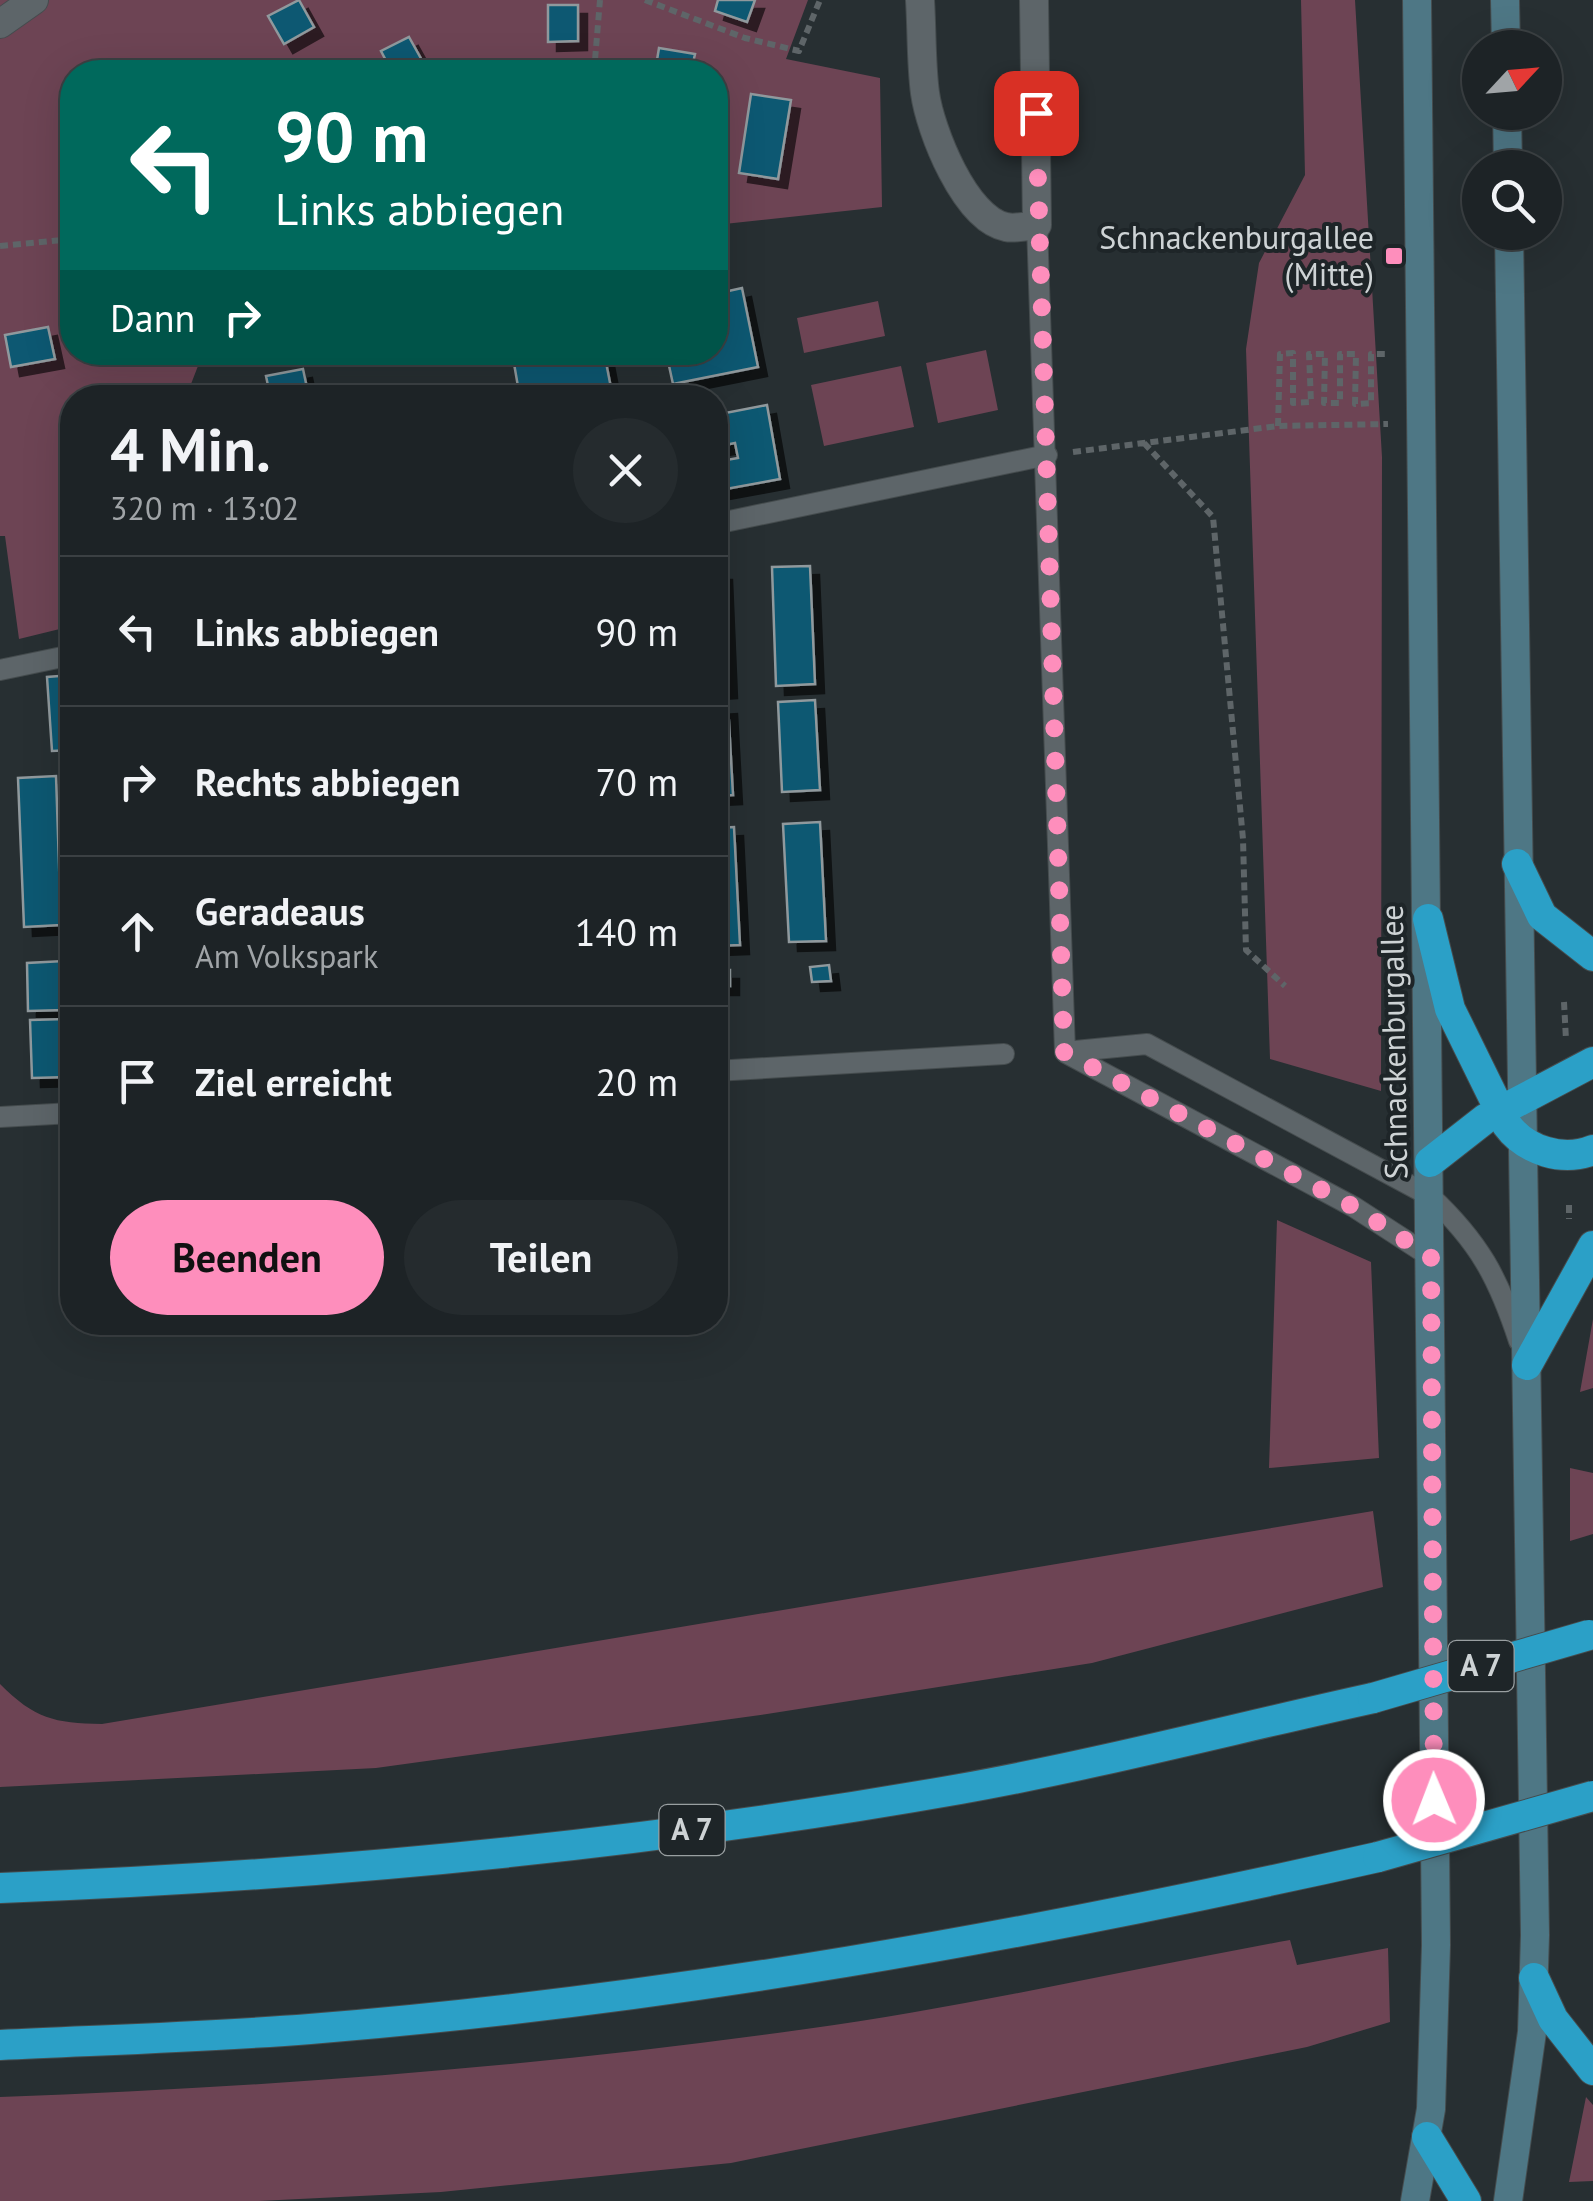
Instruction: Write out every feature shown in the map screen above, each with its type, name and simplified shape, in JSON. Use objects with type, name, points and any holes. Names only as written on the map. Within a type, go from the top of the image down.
[{"type":"highway","points":[[1517,864],[1542,916],[1593,956]]},
{"type":"highway","points":[[1428,919],[1450,1009],[1510,1105],[1522,1140],[1568,1156],[1593,1150]]},
{"type":"highway","points":[[1430,1162],[1510,1105],[1593,1062]]},
{"type":"highway","points":[[1527,1365],[1593,1246]]},
{"type":"highway","name":"A 7","points":[[0,1888],[182,1882],[382,1866],[776,1819],[964,1788],[1373,1698],[1591,1635]]},
{"type":"highway","points":[[0,2045],[310,2029],[654,1992],[1157,1907],[1378,1857],[1593,1796]]},
{"type":"highway","points":[[1534,1978],[1559,2029],[1593,2070]]},
{"type":"highway","points":[[1427,2137],[1466,2201]]},
{"type":"main road","name":"Schnackenburgallee","points":[[1416,2201],[1427,2137],[1436,1964],[1417,0]]},
{"type":"main road","points":[[1505,0],[1506,30]]},
{"type":"main road","points":[[1509,250],[1517,864],[1510,1105]]},
{"type":"main road","points":[[1508,2201],[1532,2032],[1534,1978],[1535,1746],[1522,1140]]},
{"type":"street","points":[[0,24],[34,0]]},
{"type":"street","points":[[920,0],[925,95],[956,181],[995,222],[1005,227],[1037,226],[1034,0]]},
{"type":"lane","points":[[1037,226],[1064,1052]]},
{"type":"lane","points":[[728,521],[1046,455]]},
{"type":"lane","points":[[0,670],[60,658]]},
{"type":"lane","points":[[1064,1052],[1147,1044],[1430,1196],[1469,1232],[1485,1256],[1527,1365]]},
{"type":"lane","points":[[1064,1052],[1354,1207],[1431,1257]]},
{"type":"lane","points":[[728,1069],[1004,1054]]},
{"type":"lane","points":[[0,1117],[60,1114]]},
{"type":"path","points":[[595,60],[600,0]]},
{"type":"path","points":[[645,0],[745,38],[799,50],[820,0]]},
{"type":"path","points":[[0,246],[60,239]]},
{"type":"path","points":[[1278,426],[1280,354],[1293,354],[1293,402],[1311,402],[1308,354],[1325,354],[1324,403],[1340,403],[1340,354],[1356,354],[1356,404],[1371,403],[1370,354],[1395,354]]},
{"type":"path","points":[[1046,455],[1278,426],[1394,424]]},
{"type":"path","points":[[1144,443],[1214,517],[1243,840],[1246,950],[1285,986]]},
{"type":"path","points":[[1564,1002],[1566,1046]]},
{"type":"shaded area","points":[[0,0],[808,0],[786,59],[880,78],[882,207],[728,224],[728,60],[60,60],[60,365],[198,365],[191,385],[60,385],[60,629],[19,639],[5,536],[0,536]]},
{"type":"shaded area","points":[[1301,0],[1355,0],[1382,457],[1381,1091],[1270,1059],[1246,349],[1259,263],[1305,175]]},
{"type":"shaded area","points":[[878,301],[885,336],[804,353],[797,318]]},
{"type":"shaded area","points":[[986,350],[998,410],[938,423],[926,363]]},
{"type":"shaded area","points":[[901,366],[914,427],[824,446],[811,385]]},
{"type":"shaded area","points":[[1277,1220],[1371,1262],[1379,1458],[1269,1468]]},
{"type":"shaded area","points":[[1593,1319],[1593,1388],[1580,1392]]},
{"type":"shaded area","points":[[1570,1468],[1593,1473],[1593,1534],[1570,1541]]},
{"type":"shaded area","points":[[1373,1511],[1383,1587],[1092,1663],[767,1714],[376,1768],[0,1787],[0,1684],[24,1705],[46,1717],[102,1724]]},
{"type":"shaded area","points":[[1290,1940],[1297,1965],[1388,1948],[1390,2022],[1307,2047],[731,2163],[441,2192],[259,2201],[0,2201],[0,2097],[404,2074],[706,2042],[927,2010]]},
{"type":"shaded area","points":[[1586,2097],[1593,2105],[1593,2181],[1569,2182]]},
{"type":"building","points":[[299,0],[314,27],[284,44],[268,16]]},
{"type":"building","points":[[718,0],[755,0],[747,22],[715,11]]},
{"type":"building","points":[[548,5],[578,5],[578,41],[548,42]]},
{"type":"building","points":[[409,37],[422,60],[386,60],[381,51]]},
{"type":"building","points":[[659,48],[695,54],[694,60],[657,60]]},
{"type":"building","points":[[751,94],[791,100],[778,179],[739,173]]},
{"type":"building","points":[[742,288],[758,367],[673,384],[669,365],[728,365],[728,291]]},
{"type":"building","points":[[48,327],[55,359],[11,367],[5,335]]},
{"type":"building","points":[[514,365],[607,365],[610,385],[518,385]]},
{"type":"building","points":[[303,369],[306,385],[268,385],[266,376]]},
{"type":"building","points":[[767,405],[780,479],[728,489],[728,460],[738,458],[735,443],[728,444],[728,412]]},
{"type":"building","points":[[810,566],[815,684],[776,686],[772,567]]},
{"type":"building","points":[[60,676],[60,751],[52,751],[47,677]]},
{"type":"building","points":[[815,700],[820,790],[782,792],[778,702]]},
{"type":"building","points":[[728,705],[733,795],[728,795]]},
{"type":"building","points":[[56,776],[60,925],[24,927],[18,778]]},
{"type":"building","points":[[820,822],[826,941],[789,942],[783,824]]},
{"type":"building","points":[[728,827],[734,827],[740,945],[728,945]]},
{"type":"building","points":[[60,961],[60,1010],[28,1011],[27,963]]},
{"type":"building","points":[[829,965],[831,981],[812,982],[810,967]]},
{"type":"building","points":[[60,1019],[60,1077],[32,1078],[30,1020]]},
{"type":"place","name":"Schnackenburgallee (Mitte)","points":[[1394,256]]},
{"type":"route","points":[[1036,113],[1064,1052],[1354,1207],[1431,1257],[1429,1468],[1434,1800]]}]
